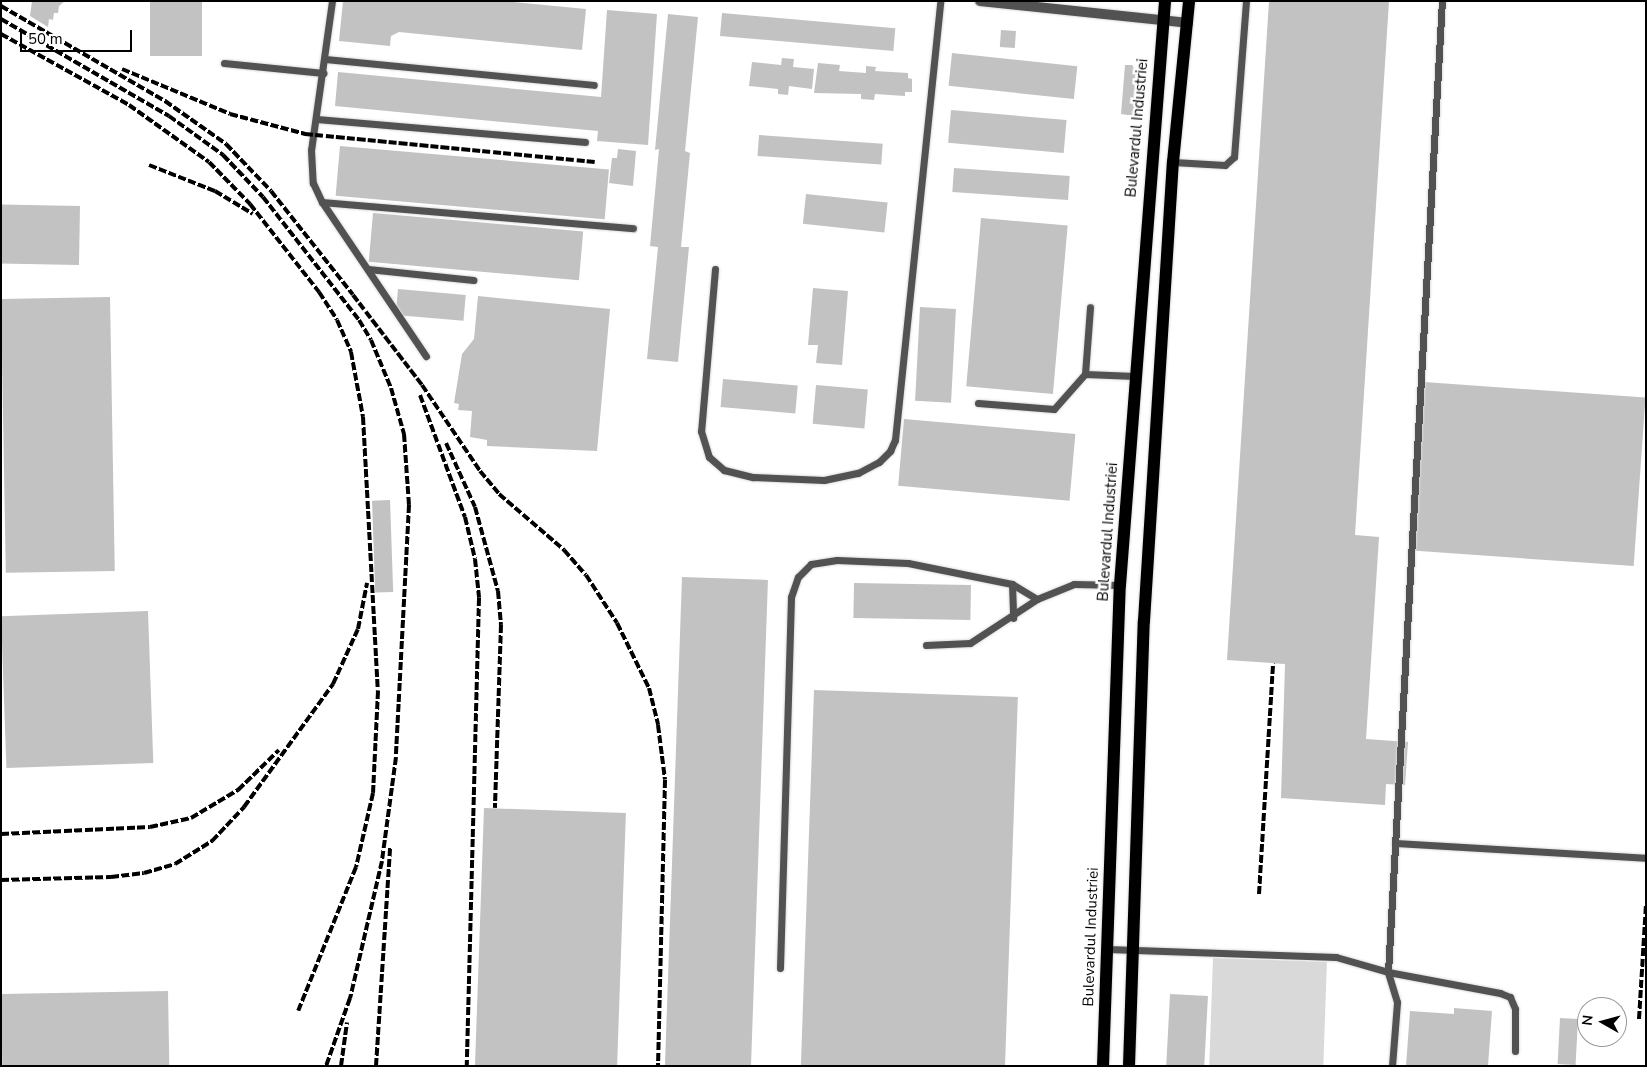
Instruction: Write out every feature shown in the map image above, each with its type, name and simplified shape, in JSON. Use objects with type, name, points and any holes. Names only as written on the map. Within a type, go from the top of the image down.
[{"type":"main road","name":"Bulevardul Industriei","points":[[1103,1066],[1120,586],[1165,1]]},
{"type":"main road","points":[[1129,1066],[1144,621],[1173,162],[1189,1]]},
{"type":"street","points":[[980,1],[1188,23]]},
{"type":"lane","points":[[332,1],[310,167],[313,183],[322,202],[426,356]]},
{"type":"lane","points":[[715,269],[701,431],[709,457],[724,470],[753,477],[824,480],[858,474],[878,462],[890,451],[895,440],[940,1]]},
{"type":"lane","points":[[1173,162],[1225,165],[1234,157],[1246,1]]},
{"type":"lane","points":[[1392,1066],[1397,1002],[1388,972],[1442,1]]},
{"type":"lane","points":[[325,59],[594,85]]},
{"type":"lane","points":[[224,63],[323,73]]},
{"type":"lane","points":[[317,119],[585,142]]},
{"type":"lane","points":[[322,202],[633,228]]},
{"type":"lane","points":[[368,269],[473,280]]},
{"type":"lane","points":[[978,403],[1054,409],[1085,374],[1090,307]]},
{"type":"lane","points":[[1085,374],[1135,376]]},
{"type":"lane","points":[[780,968],[791,596],[798,577],[811,564],[837,560],[908,563],[1012,584],[1037,599]]},
{"type":"lane","points":[[1012,584],[1013,618]]},
{"type":"lane","points":[[926,645],[970,643],[1013,618],[1037,599],[1074,584],[1120,586]]},
{"type":"lane","points":[[1395,843],[1646,858]]},
{"type":"lane","points":[[1107,949],[1336,957],[1388,972],[1510,997],[1514,1009],[1515,1051]]},
{"type":"shaded area","points":[[1213,958],[1327,962],[1323,1066],[1209,1066]]},
{"type":"building","points":[[32,1],[65,1],[59,6],[58,13],[54,13],[53,20],[49,19],[48,27],[30,16]]},
{"type":"building","points":[[150,1],[202,1],[202,56],[150,56]]},
{"type":"building","points":[[343,1],[503,1],[586,9],[582,50],[399,32],[391,36],[390,46],[339,41]]},
{"type":"building","points":[[1269,1],[1389,1],[1355,535],[1379,537],[1366,739],[1408,742],[1405,785],[1386,784],[1385,805],[1281,798],[1285,664],[1227,660]]},
{"type":"building","points":[[607,10],[657,14],[648,145],[597,141],[598,131],[335,106],[338,72],[601,97]]},
{"type":"building","points":[[722,13],[895,28],[893,51],[720,36]]},
{"type":"building","points":[[668,14],[698,17],[685,151],[690,153],[681,247],[689,247],[678,362],[647,359],[658,247],[650,246],[659,149],[655,150]]},
{"type":"building","points":[[1001,30],[1016,31],[1015,48],[1000,47]]},
{"type":"building","points":[[952,53],[1077,66],[1074,99],[949,86]]},
{"type":"building","points":[[782,58],[794,59],[793,67],[814,69],[812,89],[789,86],[788,95],[778,94],[778,89],[749,86],[752,62],[781,65]]},
{"type":"building","points":[[818,63],[840,65],[839,71],[866,73],[866,66],[876,67],[875,71],[908,73],[908,78],[912,79],[912,92],[905,92],[905,96],[875,94],[874,100],[861,99],[861,94],[814,93]]},
{"type":"building","points":[[1125,65],[1132,65],[1137,72],[1134,116],[1121,114]]},
{"type":"building","points":[[951,110],[1067,120],[1064,153],[948,143]]},
{"type":"building","points":[[759,135],[883,144],[881,165],[758,156]]},
{"type":"building","points":[[340,146],[609,170],[605,219],[336,196]]},
{"type":"building","points":[[618,149],[636,151],[633,186],[609,183],[612,158],[617,158]]},
{"type":"building","points":[[954,168],[1070,176],[1068,200],[952,192]]},
{"type":"building","points":[[806,194],[888,203],[884,232],[803,224]]},
{"type":"building","points":[[1,205],[80,206],[79,265],[1,264]]},
{"type":"building","points":[[373,213],[583,231],[579,280],[369,262]]},
{"type":"building","points":[[981,218],[1068,226],[1053,394],[966,386]]},
{"type":"building","points":[[813,288],[848,291],[842,365],[816,363],[818,345],[808,345]]},
{"type":"building","points":[[398,289],[466,295],[463,321],[396,315]]},
{"type":"building","points":[[478,296],[610,309],[597,451],[487,446],[487,440],[470,437],[472,411],[458,410],[459,404],[454,403],[462,354],[474,339]]},
{"type":"building","points":[[110,297],[115,571],[6,573],[1,299]]},
{"type":"building","points":[[920,307],[956,309],[951,403],[915,401]]},
{"type":"building","points":[[723,379],[798,386],[795,413],[721,407]]},
{"type":"building","points":[[1424,382],[1645,397],[1634,566],[1412,551]]},
{"type":"building","points":[[816,385],[868,390],[864,428],[813,424]]},
{"type":"building","points":[[904,419],[1075,434],[1070,501],[898,486]]},
{"type":"building","points":[[390,500],[393,592],[375,593],[372,501]]},
{"type":"building","points":[[682,577],[768,580],[751,1066],[665,1066]]},
{"type":"building","points":[[854,583],[971,585],[970,620],[853,618]]},
{"type":"building","points":[[148,611],[153,763],[6,768],[1,616]]},
{"type":"building","points":[[814,690],[1018,697],[1005,1066],[801,1066]]},
{"type":"building","points":[[484,808],[626,813],[617,1066],[475,1066]]},
{"type":"building","points":[[168,991],[169,1066],[2,1066],[1,994]]},
{"type":"building","points":[[1170,994],[1208,996],[1204,1066],[1166,1066]]},
{"type":"building","points":[[1454,1008],[1492,1011],[1488,1066],[1406,1066],[1410,1011],[1454,1014]]},
{"type":"building","points":[[1560,1018],[1577,1019],[1576,1065],[1558,1064]]},
{"type":"railway","points":[[1,6],[165,101],[226,144],[271,191],[353,295],[422,385],[480,471],[499,494],[564,550],[586,575],[617,623],[649,688],[658,725],[665,780],[658,1066]]},
{"type":"railway","points":[[1,19],[169,116],[223,155],[263,197],[359,320],[371,340],[391,388],[404,434],[409,505],[396,757],[382,861],[350,998],[326,1066]]},
{"type":"railway","points":[[1,34],[129,105],[209,162],[250,204],[319,292],[337,320],[351,352],[363,417],[378,691],[373,793],[356,867],[298,1011]]},
{"type":"railway","points":[[122,69],[230,114],[305,134],[595,162]]},
{"type":"railway","points":[[149,165],[215,191],[253,214]]},
{"type":"railway","points":[[420,395],[465,517],[475,559],[479,598],[467,1066]]},
{"type":"railway","points":[[446,443],[475,507],[498,591],[501,625],[495,808]]},
{"type":"railway","points":[[1,880],[111,877],[144,873],[175,864],[212,841],[244,807],[333,684],[358,629],[367,583]]},
{"type":"railway","points":[[1259,894],[1273,663]]},
{"type":"railway","points":[[1,834],[150,827],[191,818],[238,790],[279,750]]},
{"type":"railway","points":[[376,1066],[390,847]]},
{"type":"railway","points":[[1639,1019],[1646,906]]},
{"type":"railway","points":[[341,1066],[347,1022]]}]
